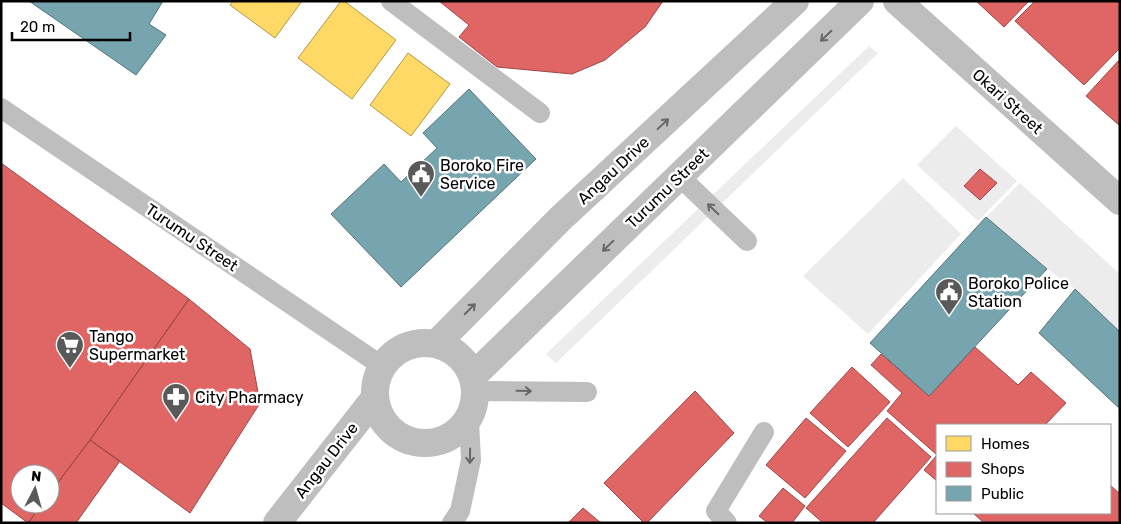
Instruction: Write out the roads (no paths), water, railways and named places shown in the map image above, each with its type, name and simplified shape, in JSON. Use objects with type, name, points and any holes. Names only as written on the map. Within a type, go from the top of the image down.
[{"type":"street","name":"Angau Drive","points":[[436,344],[561,218],[795,1]]},
{"type":"street","name":"Turumu Street","points":[[475,383],[679,176],[860,1]]},
{"type":"street","name":"Okari Street","points":[[897,1],[1120,201]]},
{"type":"street","points":[[469,421],[453,435],[437,442],[419,443],[403,438],[388,428],[379,414],[375,398],[376,383],[382,366],[391,355],[404,347],[420,343],[436,344],[450,349],[463,359],[475,383]]},
{"type":"street","name":"Angau Drive","points":[[277,523],[375,398]]},
{"type":"lane","points":[[392,1],[540,112]]},
{"type":"lane","name":"Turumu Street","points":[[1,108],[382,366]]},
{"type":"lane","points":[[679,176],[747,241]]},
{"type":"lane","points":[[452,523],[460,511],[471,460],[469,421],[475,383],[587,392]]},
{"type":"lane","points":[[727,523],[716,511],[764,432]]},
{"type":"place","name":"Boroko Fire Service","points":[[421,198]]},
{"type":"place","name":"Boroko Police Station","points":[[949,316]]},
{"type":"place","name":"Tango Supermarket","points":[[70,369]]},
{"type":"place","name":"City Pharmacy","points":[[176,421]]}]
